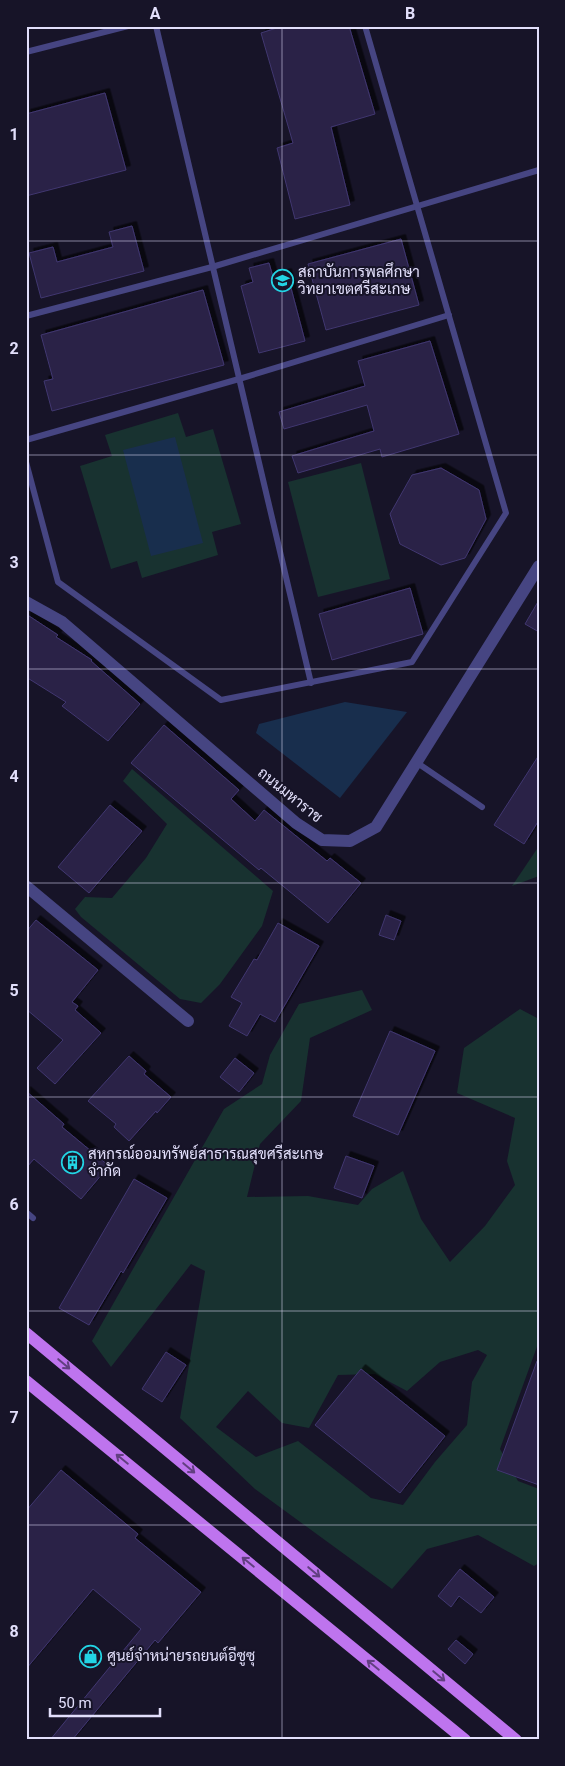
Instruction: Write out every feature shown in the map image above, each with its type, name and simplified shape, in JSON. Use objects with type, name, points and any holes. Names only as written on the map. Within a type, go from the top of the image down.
[{"type":"main road","points":[[26,1333],[516,1740]]},
{"type":"main road","points":[[26,1381],[465,1740]]},
{"type":"street","name":"ถนนมหาราช","points":[[26,602],[62,622],[296,823],[322,840],[350,841],[376,827],[539,566]]},
{"type":"street","points":[[26,886],[188,1021]]},
{"type":"lane","points":[[26,52],[128,26]]},
{"type":"lane","points":[[156,26],[311,683]]},
{"type":"lane","points":[[26,462],[58,582],[221,700],[412,662],[506,514],[364,26]]},
{"type":"lane","points":[[26,316],[212,267],[539,170]]},
{"type":"lane","points":[[26,440],[448,315]]},
{"type":"lane","points":[[416,762],[482,807]]},
{"type":"lane","points":[[26,1212],[33,1218]]},
{"type":"green space","points":[[178,413],[186,437],[213,429],[241,524],[212,532],[218,555],[142,578],[137,561],[111,569],[80,466],[112,456],[105,435]]},
{"type":"green space","points":[[361,463],[390,579],[318,597],[288,482]]},
{"type":"green space","points":[[132,769],[273,891],[262,926],[220,984],[201,1003],[180,999],[81,917],[75,909],[85,897],[112,898],[146,858],[167,824],[123,781]]},
{"type":"green space","points":[[539,846],[539,876],[512,886]]},
{"type":"green space","points":[[362,990],[372,1010],[310,1038],[301,1101],[260,1144],[247,1197],[308,1196],[358,1205],[372,1189],[403,1171],[421,1219],[450,1262],[485,1226],[515,1185],[507,1161],[515,1118],[457,1093],[464,1048],[520,1009],[539,1019],[539,1341],[500,1449],[518,1481],[539,1489],[539,1563],[534,1566],[478,1535],[427,1549],[392,1589],[255,1489],[180,1418],[205,1271],[191,1264],[111,1367],[92,1341],[224,1109],[262,1084],[270,1055],[299,1004]],"holes":[[[478,1350],[487,1355],[472,1382],[467,1425],[435,1462],[403,1505],[371,1498],[298,1441],[256,1457],[216,1427],[248,1391],[282,1423],[309,1428],[338,1375],[375,1374],[407,1391],[440,1362]]]},
{"type":"water","points":[[175,437],[203,543],[151,556],[123,450]]},
{"type":"water","points":[[345,702],[407,712],[340,798],[256,733],[259,724]]},
{"type":"building","points":[[283,26],[349,26],[375,114],[331,127],[350,205],[295,219],[277,148],[293,143],[261,33]]},
{"type":"building","points":[[105,93],[126,170],[26,196],[26,114]]},
{"type":"building","points":[[132,226],[144,271],[41,298],[29,253],[53,247],[57,262],[113,247],[109,232]]},
{"type":"building","points":[[401,239],[419,305],[326,330],[308,264]]},
{"type":"building","points":[[269,263],[273,277],[287,273],[305,341],[259,353],[241,286],[253,282],[249,268]]},
{"type":"building","points":[[203,290],[224,365],[52,411],[44,381],[53,379],[41,335]]},
{"type":"building","points":[[430,341],[459,434],[382,457],[380,449],[298,473],[292,456],[374,431],[367,405],[284,429],[279,412],[365,386],[358,361]]},
{"type":"building","points":[[441,468],[479,490],[486,519],[465,558],[441,565],[400,544],[390,514],[412,475]]},
{"type":"building","points":[[410,588],[423,634],[332,660],[319,614]]},
{"type":"building","points":[[539,600],[539,632],[525,624]]},
{"type":"building","points":[[26,614],[58,635],[56,637],[92,660],[140,704],[108,741],[62,706],[66,702],[26,677]]},
{"type":"building","points":[[164,725],[239,790],[231,799],[255,821],[264,810],[327,861],[330,858],[361,883],[328,923],[261,868],[259,870],[131,763]]},
{"type":"building","points":[[539,755],[539,820],[524,844],[494,825]]},
{"type":"building","points":[[110,805],[142,831],[89,893],[58,867]]},
{"type":"building","points":[[386,915],[401,921],[394,940],[379,935]]},
{"type":"building","points":[[36,920],[98,970],[72,1002],[78,1006],[75,1010],[101,1033],[55,1084],[37,1068],[63,1040],[26,1009],[26,932]]},
{"type":"building","points":[[278,923],[319,946],[275,1022],[260,1014],[247,1036],[229,1026],[242,1003],[231,997],[254,959],[257,960]]},
{"type":"building","points":[[390,1031],[435,1051],[398,1135],[353,1116]]},
{"type":"building","points":[[129,1056],[146,1071],[144,1074],[171,1097],[129,1141],[114,1127],[116,1124],[88,1101]]},
{"type":"building","points":[[235,1058],[254,1073],[239,1092],[220,1077]]},
{"type":"building","name":"สหกรณ์ออมทรัพย์สาธารณสุขศรีสะเกษ จำกัด","points":[[26,1091],[64,1124],[62,1127],[109,1166],[81,1199],[34,1159],[26,1168]]},
{"type":"building","points":[[346,1156],[374,1166],[362,1198],[334,1188]]},
{"type":"building","points":[[134,1179],[167,1198],[123,1273],[121,1271],[89,1325],[59,1308]]},
{"type":"building","points":[[166,1352],[186,1365],[162,1402],[142,1389]]},
{"type":"building","points":[[537,1361],[539,1361],[539,1485],[497,1470]]},
{"type":"building","points":[[361,1369],[445,1436],[400,1493],[315,1425]]},
{"type":"building","points":[[61,1470],[138,1534],[135,1538],[201,1592],[158,1643],[155,1640],[72,1740],[50,1740],[141,1629],[93,1589],[26,1669],[26,1511]]},
{"type":"building","points":[[460,1569],[494,1597],[481,1613],[459,1596],[451,1607],[438,1596]]},
{"type":"building","points":[[456,1640],[473,1654],[465,1664],[448,1649]]},
{"type":"place","name":"สถาบันการพลศึกษา วิทยาเขตศรีสะเกษ","points":[[282,281]]},
{"type":"place","name":"สหกรณ์ออมทรัพย์สาธารณสุขศรีสะเกษ จำกัด","points":[[72,1163]]},
{"type":"place","name":"ศูนย์จำหน่ายรถยนต์อีซูซุ","points":[[91,1656]]}]
